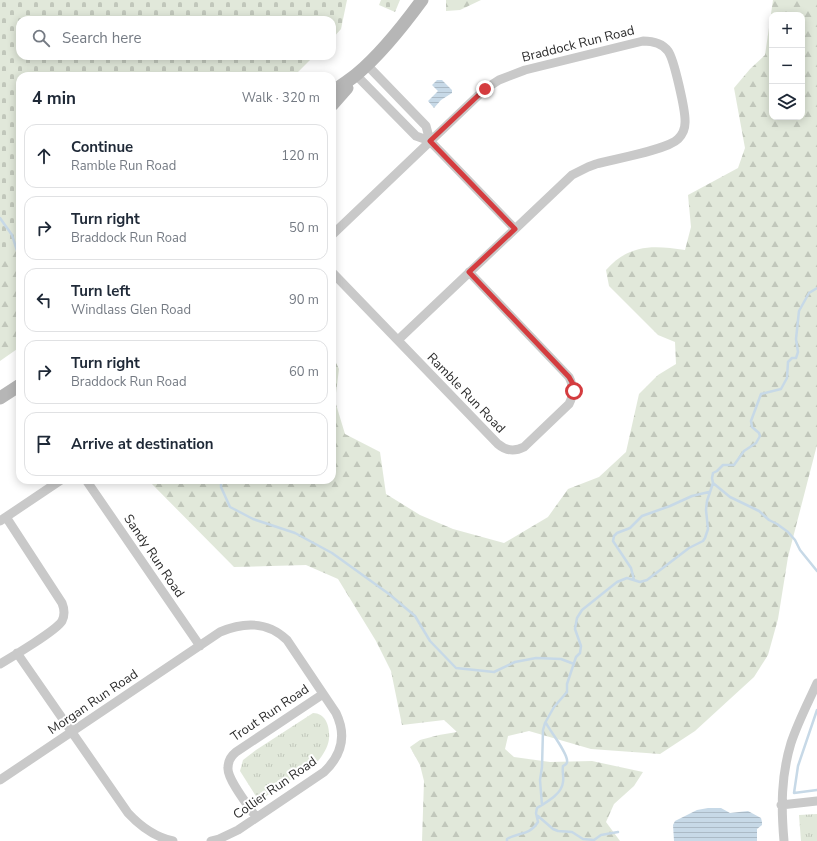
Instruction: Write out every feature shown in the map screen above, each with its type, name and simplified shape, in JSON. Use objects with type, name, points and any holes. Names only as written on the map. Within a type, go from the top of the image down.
[{"type":"street","points":[[336,89],[367,65],[403,26],[422,0]]},
{"type":"street","name":"Braddock Run Road","points":[[398,340],[566,180],[580,170],[596,164],[667,147],[679,138],[684,128],[685,117],[672,60],[667,50],[656,43],[643,41],[513,73],[485,89],[430,141]]},
{"type":"street","points":[[367,65],[426,126],[430,141]]},
{"type":"street","points":[[336,101],[344,93],[356,75]]},
{"type":"street","points":[[356,75],[416,136],[430,141],[515,229]]},
{"type":"street","points":[[336,230],[430,141]]},
{"type":"street","name":"Ramble Run Road","points":[[336,276],[498,444],[505,449],[515,450],[524,447],[569,404],[574,391],[573,384],[569,377],[469,272]]},
{"type":"street","points":[[0,388],[16,378]]},
{"type":"street","points":[[0,398],[16,388]]},
{"type":"street","points":[[0,664],[58,625],[63,618],[64,610],[62,602],[3,519],[55,484]]},
{"type":"street","name":"Sandy Run Road","points":[[89,484],[200,646]]},
{"type":"street","name":"Collier Run Road","points":[[200,646],[220,632],[230,628],[255,625],[270,628],[279,633],[287,640],[336,713],[341,726],[341,742],[336,757],[324,772],[230,834],[211,841]]},
{"type":"street","name":"Morgan Run Road","points":[[0,780],[200,646]]},
{"type":"street","points":[[17,653],[131,817],[157,836],[173,841]]},
{"type":"street","points":[[784,841],[781,805],[783,778],[790,748],[798,724],[817,683]]},
{"type":"street","name":"Trout Run Road","points":[[256,818],[229,777],[228,768],[230,759],[236,752],[322,694]]},
{"type":"street","points":[[781,805],[817,801]]},
{"type":"green space","points":[[0,0],[347,0],[341,29],[336,35],[336,16],[16,16],[16,60],[310,60],[298,72],[16,72],[16,246],[0,248]]},
{"type":"green space","points":[[381,0],[400,0],[395,12],[379,5]]},
{"type":"green space","points":[[446,0],[481,0],[460,10],[446,11]]},
{"type":"green space","points":[[773,0],[817,0],[817,445],[788,557],[778,619],[768,655],[754,677],[695,731],[660,754],[591,749],[529,731],[508,736],[505,749],[514,757],[550,762],[592,761],[643,772],[634,786],[614,804],[606,822],[620,841],[422,841],[424,781],[420,765],[410,747],[420,740],[457,732],[444,720],[402,725],[391,671],[376,641],[338,579],[306,565],[234,567],[152,484],[336,484],[336,404],[345,434],[380,452],[386,494],[420,515],[453,529],[504,543],[548,517],[568,489],[599,477],[626,452],[639,394],[658,375],[676,364],[675,342],[658,335],[609,286],[606,270],[624,255],[642,248],[662,247],[685,250],[691,227],[688,195],[738,168],[745,148],[734,88],[750,69],[765,55],[769,28],[769,120],[805,120],[805,12],[771,12]]},
{"type":"green space","points":[[0,152],[16,158],[16,350],[0,361]]},
{"type":"green space","points":[[336,363],[339,369],[336,393]]},
{"type":"green space","points":[[313,713],[321,715],[324,718],[329,730],[328,745],[323,754],[318,761],[259,801],[240,771],[243,760]]},
{"type":"green space","points":[[817,814],[817,841],[801,841],[799,815]]},
{"type":"water","points":[[437,80],[442,80],[452,90],[452,93],[441,100],[434,108],[428,101],[438,91],[432,85]]},
{"type":"water","points":[[721,808],[730,813],[748,811],[761,818],[762,825],[757,829],[757,841],[674,841],[673,825],[675,821],[697,810]]},
{"type":"waterway","points":[[0,218],[12,235],[16,248]]},
{"type":"waterway","points":[[542,805],[540,780],[542,767],[543,730],[545,723],[554,707],[567,692],[567,684],[576,657],[580,653],[581,646],[575,629],[577,618],[582,610],[617,582],[627,578],[640,582],[647,580],[689,548],[703,541],[708,529],[706,510],[707,501],[713,483],[713,473],[723,465],[734,465],[744,451],[756,443],[760,436],[759,433],[752,427],[751,421],[761,394],[781,389],[787,378],[788,362],[792,358],[796,358],[798,352],[796,339],[799,311],[809,293],[817,288]]},
{"type":"waterway","points":[[713,483],[730,497],[759,511],[769,520],[788,532],[817,571]]},
{"type":"waterway","points":[[221,484],[230,507],[253,519],[295,533],[332,553],[389,594],[415,616],[430,641],[456,668],[494,672],[515,662],[536,658],[561,659],[574,664]]},
{"type":"waterway","points":[[634,580],[631,568],[613,541],[614,536],[617,533],[630,528],[642,516],[692,496],[709,492]]},
{"type":"waterway","points":[[817,710],[798,766],[794,793],[817,790]]},
{"type":"waterway","points":[[507,841],[507,839],[511,837],[531,830],[538,822],[536,813],[537,808],[557,794],[562,786],[563,766],[567,763],[567,759],[546,723]]},
{"type":"waterway","points":[[538,816],[553,829],[572,832],[583,839],[594,840],[601,835],[618,832]]},
{"type":"route","points":[[485,89],[430,141],[515,229],[469,272],[569,377],[573,384],[574,391]]}]
